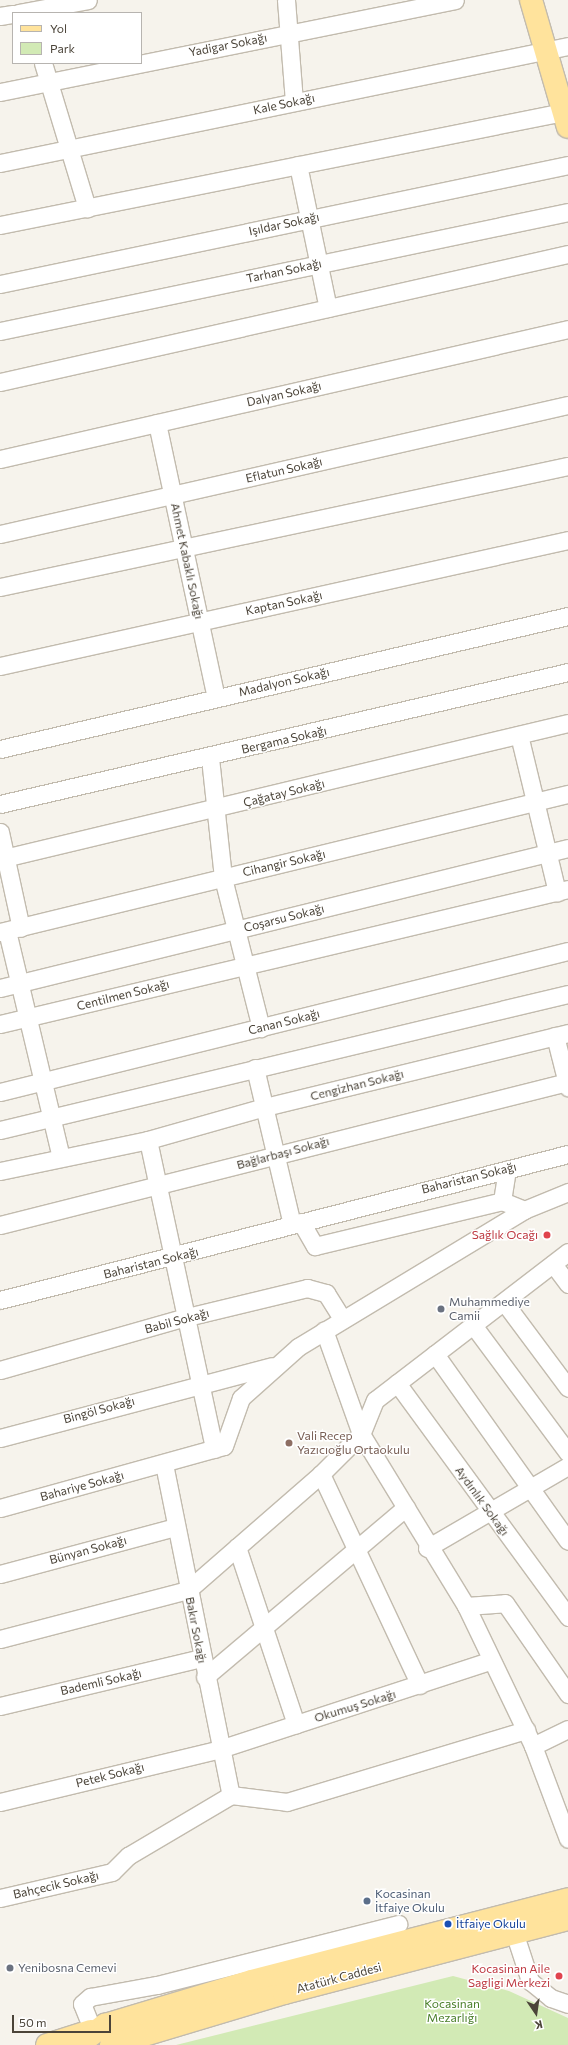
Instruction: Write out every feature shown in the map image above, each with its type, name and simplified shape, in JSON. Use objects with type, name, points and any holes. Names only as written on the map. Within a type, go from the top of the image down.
[{"type":"main road","points":[[531,0],[544,51],[566,117]]},
{"type":"main road","points":[[78,2045],[252,1981],[568,1899]]},
{"type":"main road","name":"Atatürk Caddesi","points":[[111,2045],[284,1993],[568,1918]]},
{"type":"main road","points":[[47,2045],[95,2038]]},
{"type":"street","points":[[28,9],[88,0]]},
{"type":"street","points":[[286,0],[294,102]]},
{"type":"street","name":"Yadigar Sokağı","points":[[142,63],[455,0]]},
{"type":"street","points":[[0,16],[12,14]]},
{"type":"street","name":"Kale Sokağı","points":[[0,163],[568,46]]},
{"type":"street","points":[[43,64],[47,82],[70,148],[87,208]]},
{"type":"street","name":"Yadigar Sokağı","points":[[0,92],[136,64]]},
{"type":"street","points":[[0,225],[298,165],[566,117]]},
{"type":"street","points":[[298,165],[320,264],[328,308]]},
{"type":"street","name":"Işıldar Sokağı","points":[[0,284],[568,165]]},
{"type":"street","name":"Tarhan Sokağı","points":[[0,331],[568,212]]},
{"type":"street","points":[[0,382],[568,254]]},
{"type":"street","name":"Dalyan Sokağı","points":[[0,459],[568,329]]},
{"type":"street","name":"Eflatun Sokağı","points":[[0,534],[568,405]]},
{"type":"street","name":"Ahmet Kabaklı Sokağı","points":[[157,424],[216,698]]},
{"type":"street","points":[[0,587],[184,546],[568,466]]},
{"type":"street","name":"Kaptan Sokağı","points":[[0,666],[568,540]]},
{"type":"street","name":"Madalyon Sokağı","points":[[0,748],[568,616]]},
{"type":"street","name":"Bergama Sokağı","points":[[0,804],[210,758],[568,672]]},
{"type":"street","name":"Çağatay Sokağı","points":[[3,859],[216,810],[568,723]]},
{"type":"street","points":[[519,735],[548,853],[562,890]]},
{"type":"street","points":[[210,758],[223,878],[261,1028]]},
{"type":"street","name":"Cihangir Sokağı","points":[[10,930],[568,794]]},
{"type":"street","points":[[0,832],[10,930],[61,1157]]},
{"type":"street","name":"Coşarsu Sokağı","points":[[0,988],[568,848]]},
{"type":"street","name":"Centilmen Sokağı","points":[[0,1024],[31,1018],[245,965],[562,890]]},
{"type":"street","name":"Canan Sokağı","points":[[0,1092],[568,951]]},
{"type":"street","points":[[0,1130],[568,994]]},
{"type":"street","points":[[562,1035],[567,1085]]},
{"type":"street","name":"Cengizhan Sokağı","points":[[0,1171],[148,1140],[265,1107],[562,1035]]},
{"type":"street","points":[[255,1068],[275,1154],[297,1223],[315,1246],[502,1201],[524,1210]]},
{"type":"street","name":"Bağlarbaşı Sokağı","points":[[0,1225],[159,1186],[275,1154],[567,1085]]},
{"type":"street","points":[[148,1140],[159,1186],[183,1318],[214,1449],[224,1446],[241,1398],[276,1365],[324,1330],[524,1210],[568,1192]]},
{"type":"street","name":"Baharistan Sokağı","points":[[0,1300],[172,1258],[297,1223],[568,1154]]},
{"type":"street","points":[[502,1201],[507,1169]]},
{"type":"street","points":[[0,1639],[188,1590],[321,1474],[361,1434],[375,1400],[568,1252]]},
{"type":"street","points":[[553,1264],[568,1284]]},
{"type":"street","name":"Babil Sokağı","points":[[0,1370],[183,1318],[307,1288],[326,1293],[342,1319]]},
{"type":"street","points":[[504,1302],[568,1388]]},
{"type":"street","points":[[473,1325],[568,1453]]},
{"type":"street","points":[[324,1330],[361,1434],[406,1506],[428,1548],[466,1606],[490,1661],[526,1730],[567,1833]]},
{"type":"street","points":[[435,1354],[568,1541]]},
{"type":"street","name":"Bingöl Sokağı","points":[[0,1438],[199,1384],[276,1365]]},
{"type":"street","name":"Aydınlık Sokağı","points":[[397,1383],[488,1511],[568,1617]]},
{"type":"street","name":"Bahariye Sokağı","points":[[0,1508],[214,1449]]},
{"type":"street","name":"Bakır Sokağı","points":[[164,1464],[205,1677],[231,1795]]},
{"type":"street","points":[[428,1548],[488,1511],[568,1466]]},
{"type":"street","points":[[321,1474],[420,1685]]},
{"type":"street","points":[[205,1677],[356,1551],[406,1506]]},
{"type":"street","name":"Bünyan Sokağı","points":[[0,1574],[176,1527]]},
{"type":"street","points":[[237,1547],[263,1629],[296,1724]]},
{"type":"street","points":[[466,1606],[505,1603],[568,1694]]},
{"type":"street","name":"Bademli Sokağı","points":[[0,1706],[202,1658]]},
{"type":"street","name":"Okumuş Sokağı","points":[[220,1749],[490,1661]]},
{"type":"street","points":[[533,1746],[568,1729]]},
{"type":"street","points":[[231,1795],[287,1802],[526,1730]]},
{"type":"street","name":"Petek Sokağı","points":[[0,1802],[220,1749]]},
{"type":"street","name":"Bahçecik Sokağı","points":[[0,1898],[112,1872],[128,1856],[231,1795]]},
{"type":"street","points":[[95,2038],[82,2004],[90,1997],[157,1985],[398,1924]]},
{"type":"street","points":[[514,1932],[530,1980],[551,1998],[568,2004]]},
{"type":"green space","name":"Kocasinan Mezarlığı","points":[[453,1976],[509,1991],[568,2018],[568,2045],[176,2045]]},
{"type":"place","name":"Sağlık Ocağı","points":[[547,1235]]},
{"type":"place","name":"Muhammediye Camii","points":[[441,1309]]},
{"type":"place","name":"Vali Recep Yazıcıoğlu Ortaokulu","points":[[289,1443]]},
{"type":"place","name":"Kocasinan İtfaiye Okulu","points":[[367,1901]]},
{"type":"place","name":"İtfaiye Okulu","points":[[448,1924]]},
{"type":"place","name":"Yenibosna Cemevi","points":[[10,1968]]},
{"type":"place","name":"Kocasinan Aile Sagligi Merkezi","points":[[559,1976]]}]
